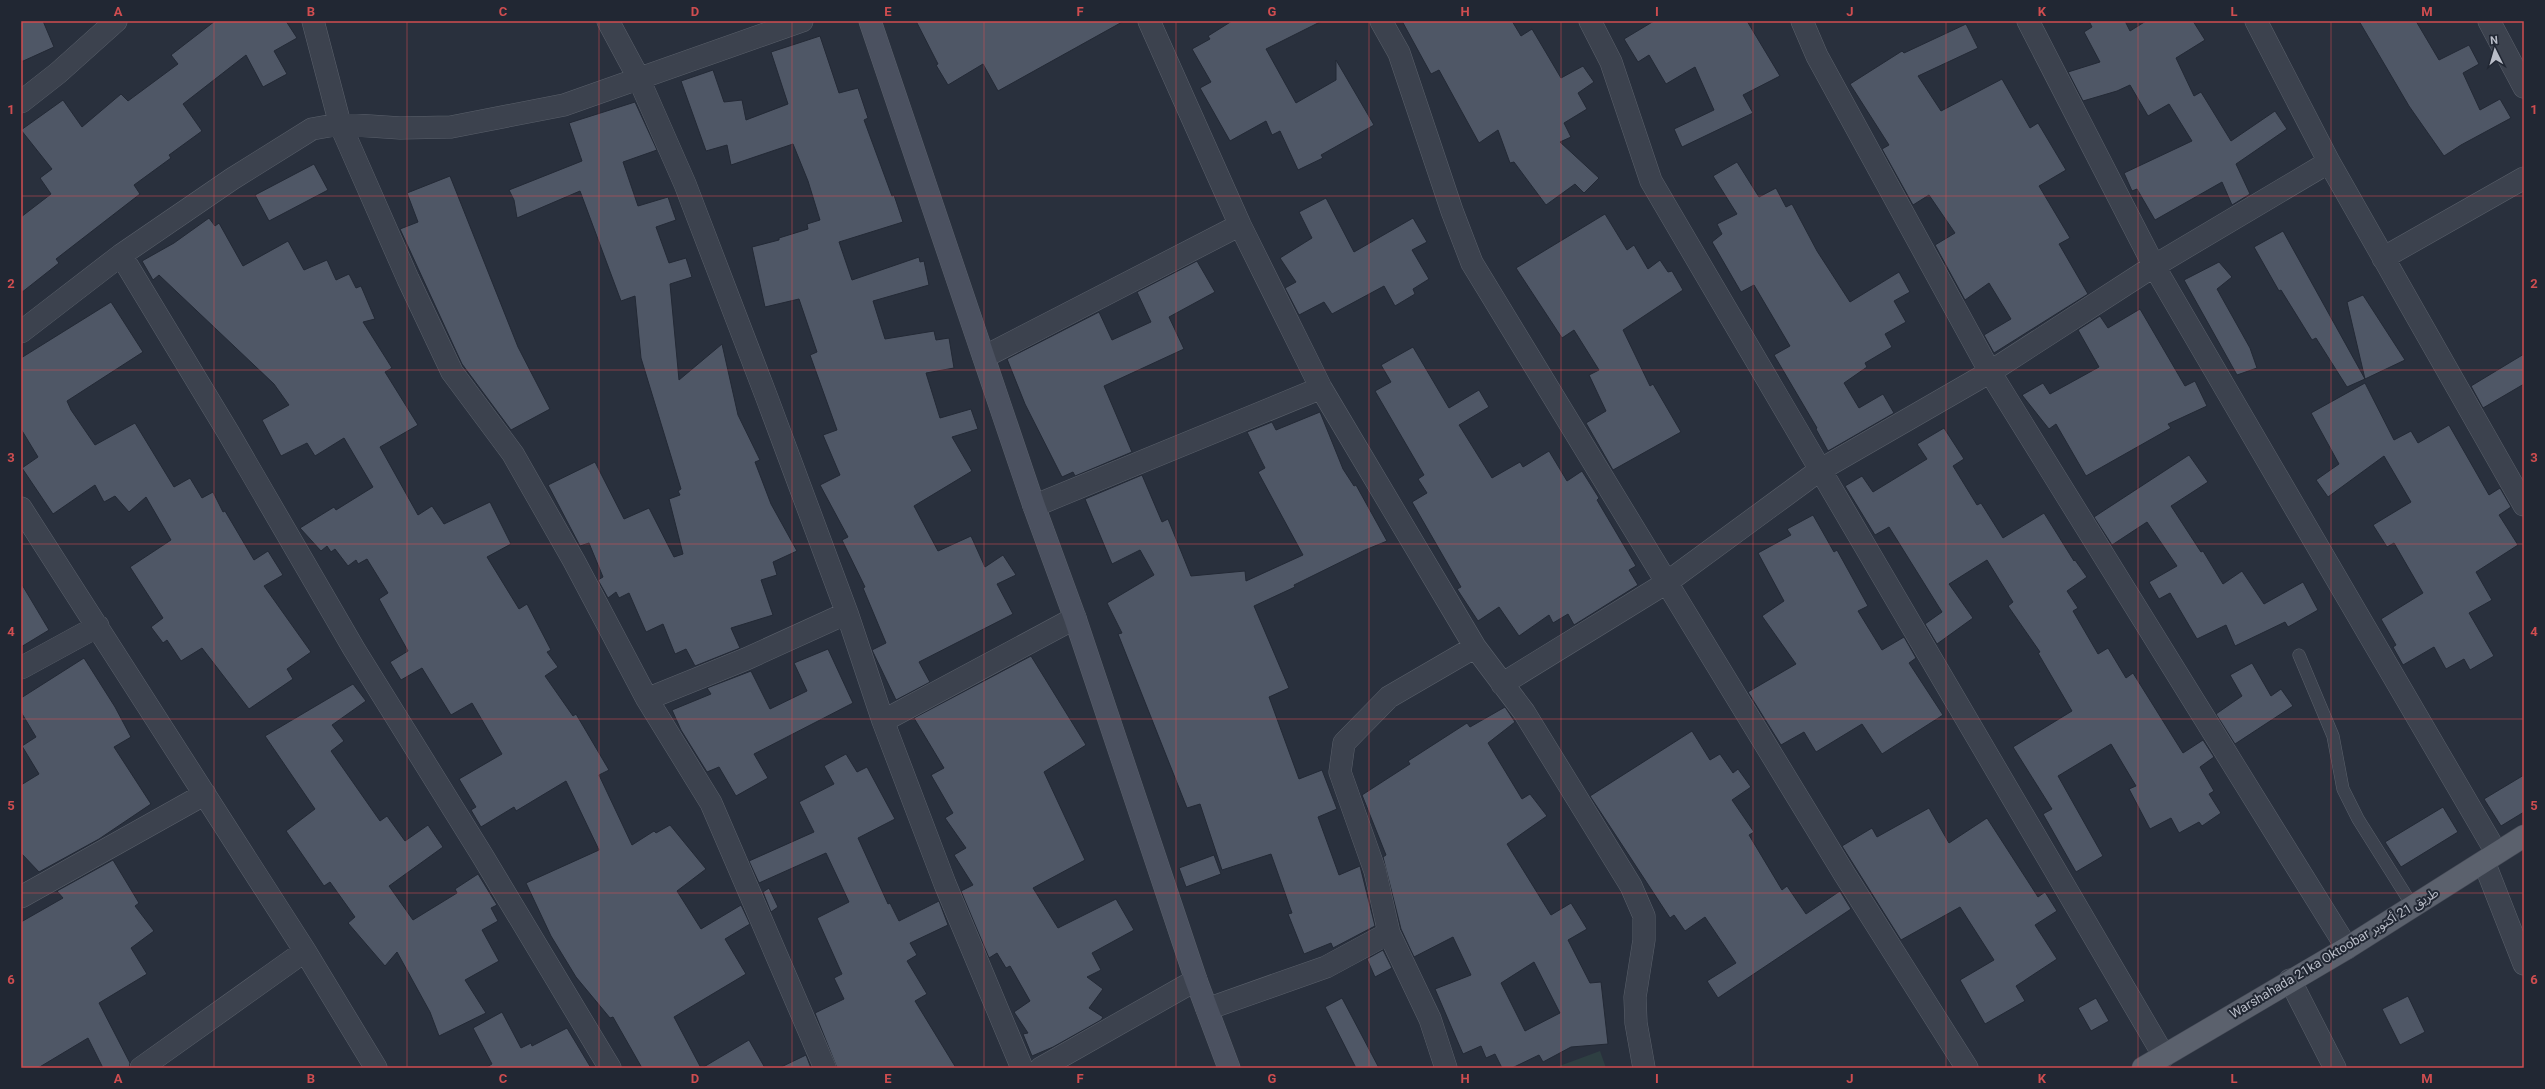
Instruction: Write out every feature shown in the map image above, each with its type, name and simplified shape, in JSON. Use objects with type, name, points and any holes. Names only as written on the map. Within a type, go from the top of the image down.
[{"type":"main road","name":"Warshahada 21ka Oktoobar طريق 21 أكتوبر","points":[[2144,1068],[2290,980],[2347,948],[2412,905],[2524,836]]},
{"type":"street","points":[[21,102],[58,73],[116,21]]},
{"type":"street","points":[[313,21],[340,124],[408,279],[452,372],[513,454],[574,561],[647,699],[711,803],[825,1068]]},
{"type":"street","points":[[608,21],[638,77],[685,184],[847,614],[883,721],[945,884],[1022,1068]]},
{"type":"street","points":[[21,332],[121,255],[286,144],[312,130],[340,124],[400,128],[451,127],[564,105],[638,77],[802,21]]},
{"type":"street","points":[[870,21],[1034,506],[1075,618],[1196,980],[1229,1068]]},
{"type":"street","points":[[1149,21],[1240,225],[1321,388],[1475,647],[1524,712],[1631,886],[1644,916],[1644,940],[1635,997],[1636,1023],[1644,1068]]},
{"type":"street","points":[[1381,21],[1399,53],[1452,212],[1472,263],[1845,875],[1967,1068]]},
{"type":"street","points":[[1590,21],[1611,62],[1651,181],[2164,1056]]},
{"type":"street","points":[[1802,21],[1817,56],[1990,372],[2347,948]]},
{"type":"street","points":[[2028,21],[2154,266],[2490,857],[2524,964]]},
{"type":"street","points":[[2256,21],[2329,162],[2524,505]]},
{"type":"street","points":[[2490,21],[2524,87]]},
{"type":"street","points":[[1502,684],[1666,583],[1820,470],[1990,372],[2154,266],[2329,162]]},
{"type":"street","points":[[2383,258],[2524,178]]},
{"type":"street","points":[[984,357],[1240,225]]},
{"type":"street","points":[[121,255],[228,432],[354,649],[482,855],[610,1068]]},
{"type":"street","points":[[1034,506],[1321,388]]},
{"type":"street","points":[[21,508],[305,951],[376,1068]]},
{"type":"street","points":[[647,699],[746,660],[847,614]]},
{"type":"street","points":[[883,721],[1075,618]]},
{"type":"street","points":[[21,668],[98,626]]},
{"type":"street","points":[[1446,1068],[1430,1019],[1389,933],[1375,871],[1340,772],[1344,743],[1388,697],[1475,647]]},
{"type":"street","points":[[21,897],[205,794]]},
{"type":"street","points":[[1207,1009],[1326,967],[1389,933]]},
{"type":"street","points":[[140,1068],[305,951]]},
{"type":"street","points":[[1041,1068],[1196,980]]},
{"type":"street","points":[[2290,980],[2335,1068]]},
{"type":"lane","points":[[2299,655],[2333,736],[2343,789],[2358,819],[2412,905]]},
{"type":"shaded area","points":[[1600,1051],[1606,1068],[1554,1068]]},
{"type":"building","points":[[21,21],[43,21],[54,47],[21,62]]},
{"type":"building","points":[[215,21],[286,21],[297,38],[274,51],[287,74],[263,87],[246,55],[183,104],[202,131],[169,155],[171,158],[134,185],[140,194],[56,259],[59,263],[21,293],[21,217],[51,194],[40,178],[52,169],[21,130],[63,100],[82,127],[121,94],[128,101],[178,64],[171,55]]},
{"type":"building","points":[[916,21],[1124,21],[998,91],[983,64],[948,85],[936,65],[938,64]]},
{"type":"building","points":[[1232,21],[1322,21],[1266,49],[1296,103],[1336,80],[1336,60],[1374,125],[1321,155],[1323,158],[1298,170],[1280,131],[1272,135],[1266,121],[1230,141],[1200,88],[1211,82],[1192,49],[1210,39],[1208,36]]},
{"type":"building","points":[[1402,21],[1512,21],[1521,36],[1532,29],[1561,78],[1583,66],[1594,82],[1578,93],[1587,109],[1564,123],[1571,137],[1560,142],[1599,178],[1584,193],[1575,184],[1546,205],[1514,162],[1510,163],[1498,130],[1479,143],[1439,70],[1431,74]]},
{"type":"building","points":[[1654,21],[1747,21],[1780,76],[1743,95],[1753,113],[1682,147],[1674,129],[1714,110],[1695,67],[1666,84],[1649,55],[1638,62],[1624,39]]},
{"type":"building","points":[[2089,21],[2125,21],[2130,31],[2146,21],[2193,21],[2205,40],[2176,58],[2194,96],[2201,92],[2231,141],[2275,111],[2287,129],[2236,164],[2250,194],[2232,205],[2222,182],[2155,220],[2137,189],[2132,191],[2124,173],[2192,141],[2169,104],[2148,116],[2130,85],[2117,91],[2083,101],[2068,72],[2100,62],[2084,32],[2092,27]]},
{"type":"building","points":[[2359,21],[2416,21],[2439,60],[2469,45],[2479,64],[2463,73],[2480,110],[2500,99],[2511,118],[2444,156],[2409,106]]},
{"type":"building","points":[[1966,24],[1978,48],[1918,76],[1941,111],[2002,79],[2030,128],[2038,123],[2066,170],[2039,186],[2070,238],[2059,244],[2088,294],[1994,353],[1984,335],[2011,319],[1989,283],[1965,300],[1935,245],[1955,233],[1929,195],[1913,205],[1882,149],[1889,145],[1850,84],[1902,51],[1904,53]]},
{"type":"building","points":[[820,36],[839,93],[858,88],[868,118],[864,120],[892,196],[894,195],[903,222],[839,242],[852,280],[919,257],[920,262],[924,261],[929,285],[873,301],[885,339],[934,331],[936,340],[949,338],[954,368],[926,373],[940,418],[971,409],[978,429],[952,437],[972,471],[914,506],[938,551],[971,536],[985,567],[1003,555],[1016,575],[997,584],[1013,614],[919,662],[930,682],[896,700],[872,650],[886,643],[863,588],[865,587],[842,540],[848,537],[820,485],[840,475],[823,435],[837,430],[810,355],[817,352],[799,299],[765,307],[752,247],[779,240],[779,238],[808,229],[807,224],[820,220],[808,181],[793,144],[731,165],[727,145],[706,151],[681,81],[713,70],[724,102],[742,100],[746,120],[788,104],[771,52]]},
{"type":"building","points":[[635,102],[657,150],[623,162],[638,206],[668,197],[676,220],[656,227],[669,263],[686,258],[692,277],[670,284],[679,380],[722,344],[738,415],[760,460],[755,462],[771,504],[797,551],[773,562],[777,575],[761,580],[773,615],[731,628],[740,648],[695,666],[686,649],[675,654],[663,624],[646,632],[629,593],[619,598],[616,592],[608,598],[598,580],[603,577],[589,543],[580,546],[548,485],[595,462],[624,519],[649,508],[674,557],[683,554],[669,499],[680,495],[678,491],[681,489],[641,358],[635,296],[621,301],[580,191],[517,218],[514,200],[509,190],[582,161],[569,123]]},
{"type":"building","points":[[1737,162],[1759,197],[1776,188],[1786,207],[1792,204],[1817,251],[1850,302],[1899,272],[1910,292],[1894,301],[1906,322],[1885,334],[1892,347],[1865,363],[1867,367],[1844,383],[1859,408],[1883,394],[1894,413],[1828,451],[1816,429],[1817,428],[1774,355],[1790,346],[1754,285],[1741,292],[1712,242],[1722,234],[1717,224],[1737,214],[1713,176]]},
{"type":"building","points":[[314,164],[328,190],[269,221],[255,195]]},
{"type":"building","points":[[450,176],[518,347],[550,409],[511,430],[462,364],[400,229],[418,222],[407,193]]},
{"type":"building","points":[[1326,198],[1354,252],[1413,218],[1427,242],[1412,250],[1429,279],[1413,289],[1415,294],[1395,306],[1384,286],[1332,314],[1324,302],[1299,315],[1285,288],[1296,282],[1280,258],[1312,238],[1299,212]]},
{"type":"building","points":[[1605,214],[1627,250],[1634,245],[1648,269],[1660,260],[1668,272],[1672,271],[1683,290],[1623,330],[1650,386],[1653,384],[1681,432],[1613,470],[1586,423],[1606,411],[1589,375],[1599,370],[1574,330],[1562,338],[1516,268]]},
{"type":"building","points":[[209,218],[215,226],[219,223],[243,266],[288,241],[304,270],[327,260],[336,280],[349,274],[356,288],[361,286],[375,319],[363,322],[392,368],[385,372],[418,425],[380,447],[418,515],[432,506],[444,524],[490,502],[511,544],[487,557],[519,609],[527,604],[551,650],[547,652],[558,667],[545,676],[573,716],[576,714],[609,770],[599,775],[632,845],[654,831],[656,833],[670,825],[706,869],[677,891],[701,929],[741,905],[750,924],[725,939],[746,974],[674,1017],[701,1068],[642,1068],[613,1017],[610,1018],[576,977],[551,936],[526,883],[599,850],[566,781],[516,811],[514,807],[481,827],[471,810],[476,807],[459,779],[502,754],[472,703],[451,715],[422,668],[401,680],[390,662],[408,651],[379,599],[388,593],[367,559],[358,564],[356,560],[348,566],[335,549],[331,552],[327,546],[321,551],[300,528],[334,507],[336,510],[373,487],[344,438],[315,456],[307,443],[281,456],[262,420],[289,405],[274,384],[159,275],[153,280],[142,261],[174,243]]},
{"type":"building","points":[[2283,231],[2365,379],[2347,387],[2316,338],[2312,340],[2281,290],[2279,291],[2254,247]]},
{"type":"building","points":[[1197,261],[1215,292],[1169,317],[1184,349],[1104,386],[1132,452],[1075,476],[1073,472],[1062,477],[1025,404],[1007,359],[1099,312],[1112,340],[1151,322],[1137,292]]},
{"type":"building","points":[[2219,262],[2232,277],[2217,289],[2250,348],[2257,368],[2237,375],[2184,280]]},
{"type":"building","points":[[2363,295],[2405,360],[2365,379],[2347,302]]},
{"type":"building","points":[[111,302],[143,352],[67,401],[71,410],[95,445],[135,423],[174,487],[190,478],[202,498],[213,492],[223,512],[225,511],[254,560],[268,551],[283,575],[264,586],[311,652],[287,669],[293,679],[249,709],[202,648],[181,661],[167,640],[163,643],[151,627],[163,618],[130,567],[171,540],[146,497],[129,512],[115,496],[104,502],[95,485],[53,514],[22,468],[38,457],[21,429],[21,358]]},
{"type":"building","points":[[2140,309],[2185,386],[2195,381],[2207,406],[2168,424],[2171,428],[2086,476],[2056,424],[2049,429],[2022,395],[2043,383],[2050,394],[2099,367],[2078,330],[2100,316],[2108,328]]},
{"type":"building","points":[[1413,347],[1449,408],[1479,390],[1489,407],[1459,425],[1492,478],[1520,462],[1523,467],[1549,451],[1567,481],[1582,471],[1599,498],[1597,500],[1636,566],[1629,570],[1638,585],[1574,625],[1568,614],[1553,623],[1549,615],[1519,636],[1499,607],[1478,621],[1457,589],[1461,587],[1412,502],[1427,493],[1418,479],[1424,475],[1375,391],[1391,382],[1381,365]]},
{"type":"building","points":[[2524,354],[2524,384],[2483,408],[2471,386]]},
{"type":"building","points":[[2365,383],[2394,440],[2411,431],[2418,443],[2449,425],[2489,495],[2500,488],[2511,507],[2499,515],[2518,545],[2476,572],[2492,600],[2469,613],[2494,656],[2470,670],[2464,659],[2446,669],[2434,647],[2403,665],[2393,647],[2396,645],[2381,619],[2423,593],[2394,543],[2387,547],[2373,525],[2411,502],[2384,456],[2328,497],[2316,480],[2339,464],[2311,413]]},
{"type":"building","points":[[1320,412],[1343,469],[1354,486],[1356,485],[1387,541],[1365,550],[1294,585],[1295,587],[1254,606],[1289,688],[1269,697],[1299,779],[1322,770],[1337,809],[1318,817],[1339,875],[1360,866],[1375,926],[1333,948],[1331,943],[1304,954],[1288,914],[1292,913],[1271,854],[1222,870],[1200,804],[1187,808],[1118,634],[1122,633],[1107,603],[1154,575],[1140,550],[1112,564],[1085,499],[1142,475],[1162,522],[1168,519],[1191,576],[1245,571],[1246,581],[1303,555],[1258,472],[1265,468],[1247,432],[1272,422],[1276,430]]},
{"type":"building","points":[[1944,428],[1964,459],[1953,466],[1977,505],[1981,503],[2003,538],[2044,513],[2074,561],[2075,560],[2087,577],[2067,591],[2078,608],[2073,611],[2098,654],[2108,648],[2126,678],[2133,673],[2183,753],[2203,740],[2214,757],[2200,767],[2214,791],[2209,794],[2221,813],[2202,826],[2199,822],[2179,833],[2171,818],[2150,829],[2129,789],[2136,786],[2111,744],[2058,776],[2103,856],[2076,872],[2043,814],[2052,809],[2013,747],[2072,711],[2038,653],[2040,652],[2008,606],[2013,602],[1987,560],[1949,584],[1973,618],[1937,644],[1925,624],[1942,612],[1889,527],[1875,535],[1845,486],[1862,476],[1873,492],[1927,459],[1917,444]]},
{"type":"building","points":[[2189,455],[2208,482],[2171,506],[2201,552],[2203,551],[2223,584],[2242,571],[2264,604],[2303,582],[2318,610],[2288,627],[2285,622],[2235,646],[2226,625],[2197,639],[2170,593],[2159,599],[2149,582],[2177,566],[2147,522],[2112,545],[2094,517]]},
{"type":"building","points":[[1813,515],[1834,552],[1837,550],[1868,606],[1858,611],[1882,650],[1904,637],[1916,658],[1909,663],[1943,715],[1882,754],[1862,724],[1816,752],[1804,732],[1781,745],[1748,692],[1796,664],[1762,616],[1784,601],[1758,553],[1791,535],[1787,529]]},
{"type":"building","points":[[21,583],[49,630],[21,647]]},
{"type":"building","points":[[828,649],[853,703],[754,754],[768,778],[736,796],[719,767],[707,772],[681,730],[672,710],[711,694],[707,688],[751,671],[770,709],[807,691],[794,663]]},
{"type":"building","points":[[1031,656],[1086,745],[1044,772],[1085,860],[1033,888],[1058,928],[1116,899],[1134,930],[1092,953],[1101,970],[1087,977],[1103,989],[1089,1008],[1103,1017],[1101,1020],[1053,1047],[1032,1056],[1023,1034],[1028,1033],[1014,1012],[1030,1001],[1010,966],[1006,968],[997,953],[989,958],[961,891],[973,885],[954,855],[966,848],[945,818],[953,813],[931,775],[944,768],[914,718]]},
{"type":"building","points":[[84,658],[115,707],[131,737],[114,747],[151,804],[99,839],[39,872],[21,853],[21,785],[39,774],[22,746],[36,737],[21,712],[21,698]]},
{"type":"building","points":[[2252,663],[2271,696],[2281,689],[2293,706],[2235,744],[2216,714],[2242,696],[2230,675]]},
{"type":"building","points":[[353,684],[366,701],[332,725],[344,741],[331,751],[380,821],[387,816],[405,841],[428,825],[443,847],[389,886],[413,920],[457,893],[455,889],[478,874],[497,905],[491,908],[498,921],[482,930],[499,961],[465,980],[486,1013],[439,1036],[430,1012],[397,952],[385,966],[348,923],[355,917],[330,882],[324,886],[286,831],[315,809],[265,736]]},
{"type":"building","points":[[1505,707],[1515,722],[1488,743],[1522,799],[1530,794],[1547,816],[1507,844],[1551,915],[1571,903],[1587,929],[1568,940],[1590,983],[1601,982],[1608,1044],[1571,1047],[1543,1062],[1539,1055],[1512,1068],[1502,1068],[1495,1054],[1486,1058],[1481,1046],[1463,1054],[1435,989],[1471,975],[1453,937],[1414,957],[1401,929],[1383,857],[1386,855],[1362,795],[1410,764],[1408,761],[1467,723],[1470,727]],"holes":[[[1534,962],[1560,1013],[1525,1031],[1501,983]]]},
{"type":"building","points":[[1692,731],[1710,760],[1720,754],[1733,773],[1738,769],[1751,787],[1732,800],[1754,832],[1749,835],[1782,890],[1787,886],[1806,914],[1840,891],[1851,909],[1718,998],[1707,981],[1736,963],[1705,917],[1685,931],[1674,915],[1670,918],[1590,796]]},
{"type":"building","points":[[846,754],[857,772],[867,767],[895,819],[858,838],[888,904],[890,903],[899,921],[939,901],[948,925],[910,943],[917,955],[907,961],[927,994],[915,1001],[956,1068],[837,1068],[815,1013],[844,999],[834,978],[842,974],[817,918],[849,902],[826,853],[759,883],[749,861],[814,832],[799,802],[834,784],[824,766]]},
{"type":"building","points":[[2524,775],[2524,812],[2501,826],[2484,799]]},
{"type":"building","points":[[2443,807],[2458,832],[2401,867],[2385,842]]},
{"type":"building","points":[[1929,808],[1949,843],[1987,818],[2038,897],[2045,892],[2057,911],[2035,925],[2057,959],[2016,986],[2025,1001],[1985,1024],[1960,980],[1994,960],[1960,907],[1901,940],[1842,846],[1872,828],[1877,837]]},
{"type":"building","points":[[1214,855],[1221,874],[1186,887],[1179,868]]},
{"type":"building","points":[[113,860],[139,903],[135,906],[154,931],[131,948],[147,974],[99,1003],[130,1063],[129,1068],[103,1068],[88,1038],[38,1068],[21,1068],[21,922],[63,898],[57,891]]},
{"type":"building","points":[[769,888],[778,907],[771,912],[763,892]]},
{"type":"building","points":[[1383,950],[1392,968],[1375,977],[1367,959]]},
{"type":"building","points":[[2408,996],[2425,1032],[2400,1045],[2382,1009]]},
{"type":"building","points":[[1342,998],[1379,1068],[1356,1068],[1325,1007]]},
{"type":"building","points":[[2096,998],[2109,1021],[2091,1031],[2078,1008]]},
{"type":"building","points":[[502,1012],[521,1048],[531,1043],[532,1046],[567,1028],[591,1068],[485,1068],[492,1064],[473,1028]]},
{"type":"building","points":[[749,1040],[765,1068],[702,1068]]},
{"type":"building","points":[[806,1055],[811,1068],[779,1068]]}]
